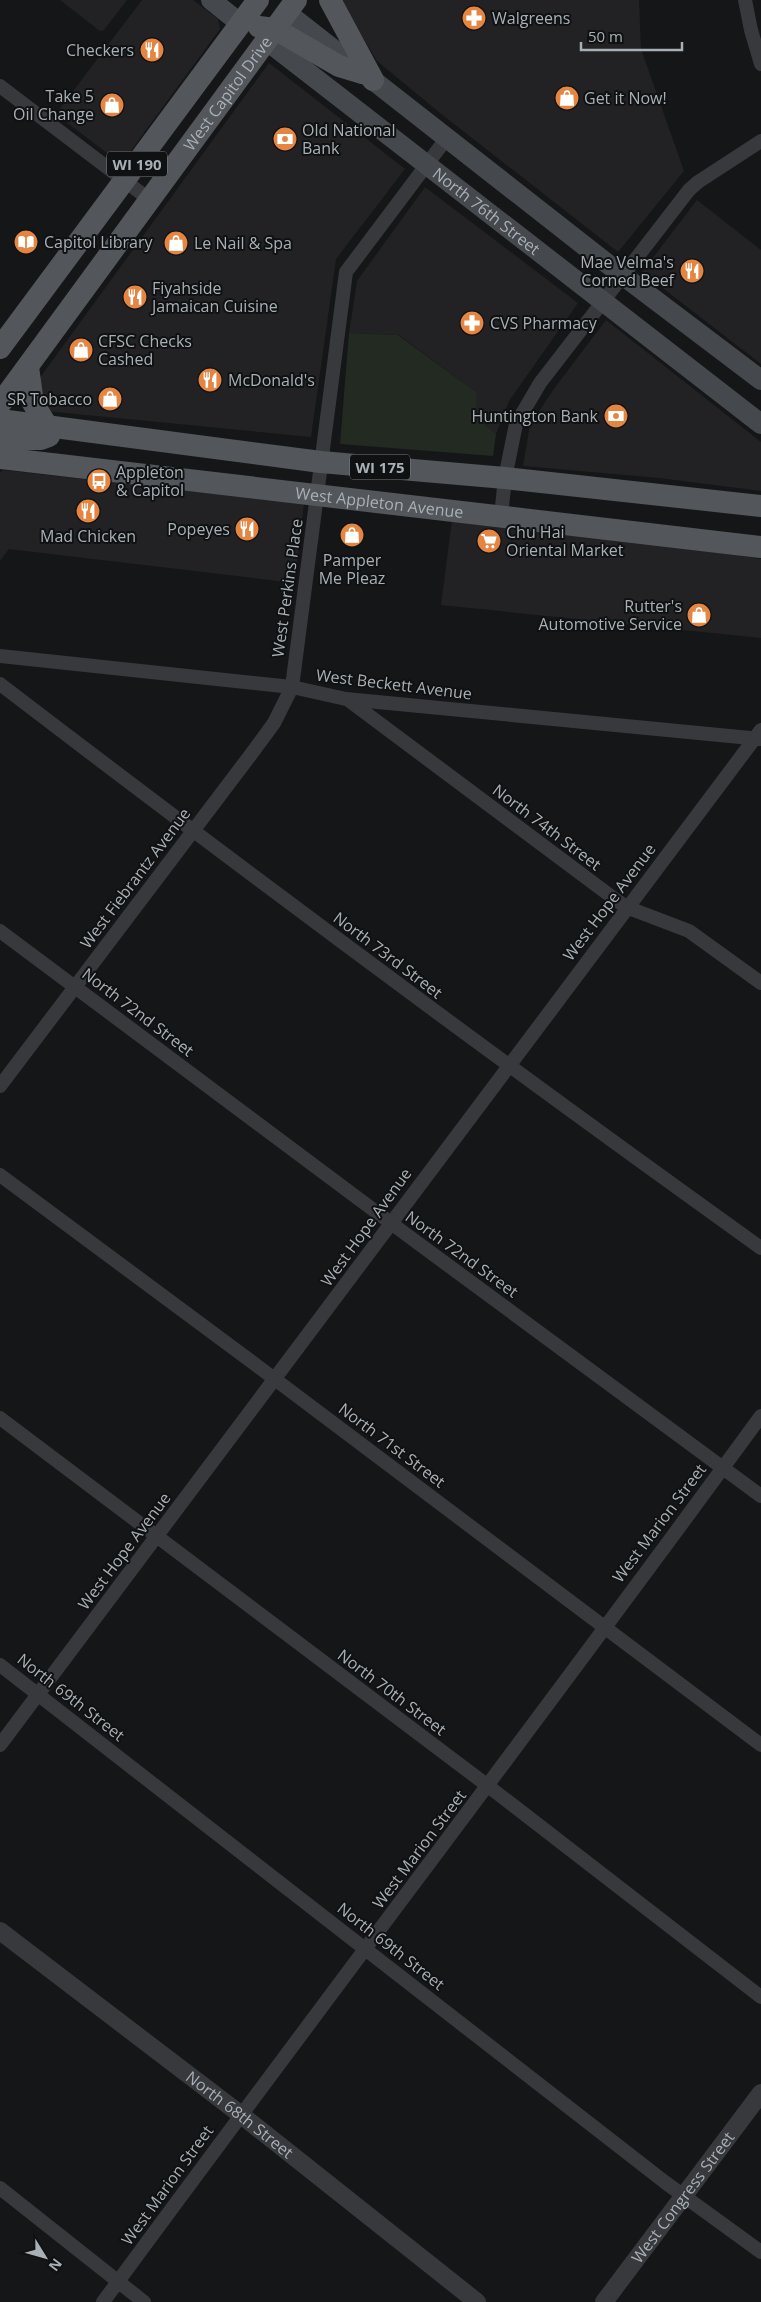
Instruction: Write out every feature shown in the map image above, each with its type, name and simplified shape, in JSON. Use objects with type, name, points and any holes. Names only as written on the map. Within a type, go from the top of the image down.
[{"type":"main road","name":"North 76th Street","points":[[211,0],[265,13],[426,164],[761,424]]},
{"type":"main road","points":[[330,0],[368,77]]},
{"type":"main road","points":[[265,13],[339,66],[368,77]]},
{"type":"main road","name":"West Capitol Drive","points":[[3,339],[125,180],[265,13]]},
{"type":"main road","name":"West Capitol Drive","points":[[0,404],[150,200],[265,13]]},
{"type":"main road","name":"North 76th Street","points":[[368,77],[761,380]]},
{"type":"main road","points":[[74,247],[73,281],[80,294]]},
{"type":"main road","points":[[28,367],[33,403],[47,426]]},
{"type":"main road","name":"West Appleton Avenue","points":[[0,420],[321,462],[504,478],[761,506]]},
{"type":"main road","points":[[0,439],[41,439],[69,429]]},
{"type":"main road","name":"West Appleton Avenue","points":[[4,461],[318,494],[761,547]]},
{"type":"street","points":[[745,0],[761,64]]},
{"type":"street","points":[[0,86],[150,200]]},
{"type":"street","name":"West Perkins Place","points":[[292,687],[346,272],[446,138]]},
{"type":"street","points":[[501,516],[504,478],[516,424],[540,383],[694,185],[761,141]]},
{"type":"street","name":"West Beckett Avenue","points":[[0,656],[292,687],[346,699],[759,736]]},
{"type":"street","name":"North 73rd Street","points":[[0,684],[193,832],[508,1066],[761,1248]]},
{"type":"street","name":"West Fiebrantz Avenue","points":[[0,1086],[274,723],[292,687]]},
{"type":"street","name":"North 74th Street","points":[[346,699],[626,907],[689,931],[761,983]]},
{"type":"street","name":"West Hope Avenue","points":[[0,1745],[626,907],[759,736]]},
{"type":"street","name":"North 72nd Street","points":[[0,931],[761,1496]]},
{"type":"street","name":"North 71st Street","points":[[0,1175],[275,1379],[761,1746]]},
{"type":"street","name":"West Marion Street","points":[[104,2302],[240,2114],[488,1786],[604,1626],[761,1416]]},
{"type":"street","name":"North 70th Street","points":[[0,1418],[488,1786],[761,1997]]},
{"type":"street","name":"North 69th Street","points":[[0,1665],[659,2177],[761,2252]]},
{"type":"street","name":"North 68th Street","points":[[0,1931],[240,2114],[477,2302]]},
{"type":"street","name":"West Congress Street","points":[[604,2302],[761,2093]]},
{"type":"street","points":[[0,2188],[144,2302]]},
{"type":"shaded area","points":[[60,0],[127,0],[104,30],[100,31]]},
{"type":"shaded area","points":[[142,0],[193,0],[218,19],[220,29],[127,156],[116,160],[57,115],[58,111]]},
{"type":"shaded area","points":[[340,0],[639,0],[641,49],[684,171],[618,252],[440,113],[377,61]]},
{"type":"shaded area","points":[[269,63],[405,169],[336,259],[311,437],[45,411],[36,383]]},
{"type":"shaded area","points":[[425,187],[578,303],[509,401],[496,434],[476,417],[476,392],[399,335],[349,333],[357,281]]},
{"type":"shaded area","points":[[697,200],[761,250],[761,364],[642,272]]},
{"type":"shaded area","points":[[606,320],[761,442],[761,491],[659,478],[523,466],[530,425],[553,390]]},
{"type":"shaded area","points":[[349,333],[398,335],[476,392],[476,417],[496,434],[493,456],[340,444]]},
{"type":"shaded area","points":[[3,470],[304,504],[295,583],[9,549],[0,561],[0,472]]},
{"type":"shaded area","points":[[452,520],[652,541],[761,559],[761,638],[441,605]]},
{"type":"place","name":"Walgreens","points":[[474,18]]},
{"type":"place","name":"Checkers","points":[[152,50]]},
{"type":"place","name":"Get it Now!","points":[[567,98]]},
{"type":"place","name":"Take 5 Oil Change","points":[[112,105]]},
{"type":"place","name":"Old National Bank","points":[[285,139]]},
{"type":"place","name":"Capitol Library","points":[[26,242]]},
{"type":"place","name":"Le Nail & Spa","points":[[176,243]]},
{"type":"place","name":"Mae Velma's Corned Beef","points":[[692,271]]},
{"type":"place","name":"Fiyahside Jamaican Cuisine","points":[[135,297]]},
{"type":"place","name":"CVS Pharmacy","points":[[472,323]]},
{"type":"place","name":"CFSC Checks Cashed","points":[[81,350]]},
{"type":"place","name":"McDonald's","points":[[210,380]]},
{"type":"place","name":"SR Tobacco","points":[[110,399]]},
{"type":"place","name":"Huntington Bank","points":[[616,416]]},
{"type":"place","name":"Appleton & Capitol","points":[[99,481]]},
{"type":"place","name":"Mad Chicken","points":[[88,511]]},
{"type":"place","name":"Popeyes","points":[[247,529]]},
{"type":"place","name":"Pamper Me Pleaz","points":[[352,535]]},
{"type":"place","name":"Chu Hai Oriental Market","points":[[489,541]]},
{"type":"place","name":"Rutter's Automotive Service","points":[[699,615]]}]
